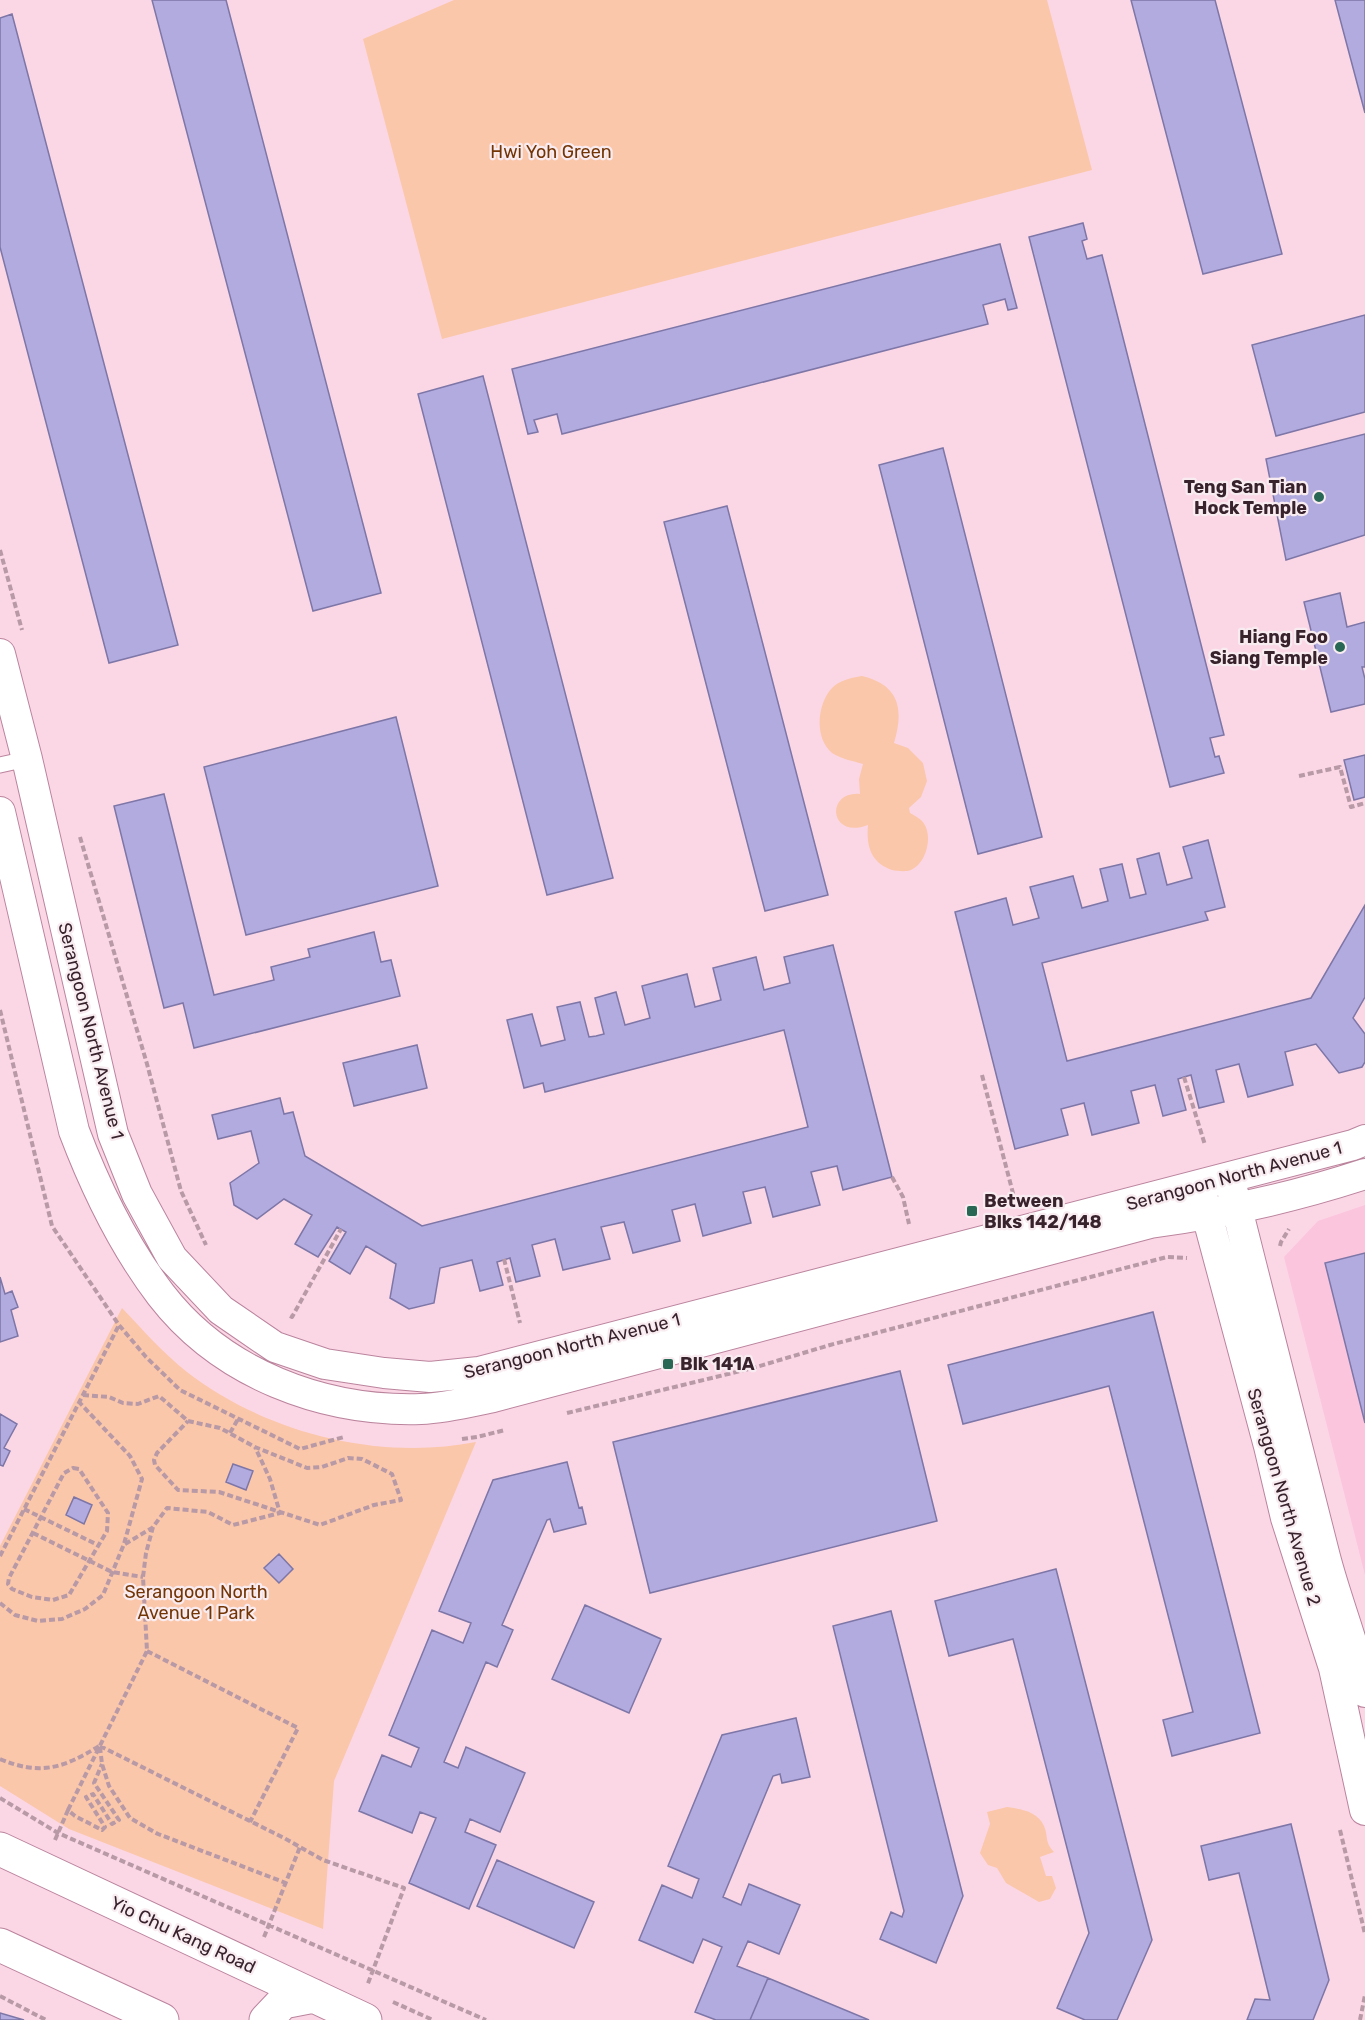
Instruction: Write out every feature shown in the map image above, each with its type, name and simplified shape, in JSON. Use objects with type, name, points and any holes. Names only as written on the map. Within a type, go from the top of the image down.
[{"type":"main road","name":"Yio Chu Kang Road","points":[[0,1850],[314,1996],[372,2003]]},
{"type":"main road","points":[[0,1945],[162,2020]]},
{"type":"main road","points":[[266,2020],[284,2002],[314,1996]]},
{"type":"street","name":"Serangoon North Avenue 1","points":[[0,654],[13,762],[113,1134],[137,1194],[172,1258],[221,1310],[275,1347],[325,1364],[384,1373],[430,1377],[479,1372],[1365,1140]]},
{"type":"street","name":"Serangoon North Avenue 1","points":[[0,812],[74,1131],[93,1179],[122,1238],[162,1296],[195,1331],[231,1359],[260,1376],[307,1395],[384,1408],[422,1409],[457,1404],[504,1394],[1150,1223],[1207,1215],[1331,1185],[1365,1174]]},
{"type":"street","name":"Serangoon North Avenue 2","points":[[1229,1177],[1352,1661],[1365,1810]]},
{"type":"street","name":"Serangoon North Avenue 2","points":[[1200,1185],[1286,1518],[1365,1692]]},
{"type":"path","points":[[0,550],[24,635]]},
{"type":"path","points":[[1299,776],[1340,767],[1351,807],[1365,803]]},
{"type":"path","points":[[79,831],[147,1064],[181,1191],[207,1249]]},
{"type":"path","points":[[982,1075],[1014,1197]]},
{"type":"path","points":[[1184,1077],[1205,1145]]},
{"type":"path","points":[[892,1177],[903,1197],[909,1224]]},
{"type":"path","points":[[282,1311],[292,1317],[341,1230]]},
{"type":"path","points":[[919,1323],[1167,1257],[1188,1258]]},
{"type":"path","points":[[504,1260],[520,1323]]},
{"type":"path","points":[[0,1556],[119,1325]]},
{"type":"path","points":[[83,1395],[109,1396],[123,1403],[138,1404],[159,1396],[188,1421],[220,1428],[255,1447],[307,1468],[322,1467],[348,1458],[362,1459],[392,1474],[401,1500],[374,1505],[320,1525],[219,1491],[178,1490],[155,1466],[154,1460],[157,1453],[188,1421]]},
{"type":"path","points":[[0,1603],[15,1615],[38,1621],[62,1619],[84,1609],[103,1595],[124,1544],[142,1479],[130,1456],[79,1402]]},
{"type":"path","points":[[230,1433],[237,1419]]},
{"type":"path","points":[[255,1447],[270,1479],[280,1512]]},
{"type":"path","points":[[73,1468],[79,1469],[108,1513],[107,1531],[69,1595],[53,1600],[32,1597],[12,1589],[9,1584],[9,1578],[42,1517],[64,1473],[73,1468]]},
{"type":"path","points":[[53,1845],[147,1651],[143,1577],[153,1527],[167,1508],[208,1512],[233,1525],[280,1512]]},
{"type":"path","points":[[24,1509],[98,1545]]},
{"type":"path","points":[[124,1544],[153,1527]]},
{"type":"path","points":[[33,1533],[112,1572],[143,1577]]},
{"type":"path","points":[[147,1651],[298,1728],[250,1822]]},
{"type":"path","points":[[0,1759],[19,1767],[51,1768],[75,1761],[100,1746]]},
{"type":"path","points":[[100,1746],[102,1764],[109,1786],[130,1818],[158,1834],[285,1883]]},
{"type":"path","points":[[100,1746],[323,1860],[404,1888],[373,1970],[372,2003],[433,2020]]},
{"type":"path","points":[[68,1810],[102,1830],[105,1827],[86,1797],[93,1794],[112,1824],[119,1820],[94,1783],[102,1764]]},
{"type":"path","points":[[0,1798],[58,1833],[486,2020]]},
{"type":"path","points":[[264,1938],[300,1847]]},
{"type":"path","points":[[1360,2020],[1365,1995]]},
{"type":"path","points":[[0,1996],[46,2020]]},
{"type":"shaded area","points":[[1365,1205],[1365,1575],[1284,1257],[1318,1221]]},
{"type":"green space","name":"Hwi Yoh Green","points":[[454,0],[1047,0],[1092,170],[442,339],[363,39]]},
{"type":"green space","points":[[862,676],[875,680],[891,692],[896,701],[899,720],[894,743],[908,748],[923,763],[927,781],[921,797],[909,808],[910,813],[921,820],[926,827],[927,848],[921,861],[909,871],[892,870],[879,863],[869,847],[868,825],[855,828],[845,826],[836,814],[841,800],[849,795],[860,794],[859,779],[863,764],[836,755],[826,747],[820,730],[821,712],[827,695],[835,685]]},
{"type":"green space","name":"Serangoon North Avenue 1 Park","points":[[122,1308],[161,1349],[187,1372],[218,1393],[287,1426],[324,1437],[401,1448],[439,1447],[476,1442],[334,1781],[323,1929],[69,1829],[0,1786],[0,1546]]},
{"type":"green space","points":[[1007,1807],[1033,1814],[1044,1826],[1048,1842],[1054,1852],[1040,1857],[1046,1876],[1052,1876],[1056,1888],[1050,1899],[1039,1902],[1006,1883],[997,1868],[988,1865],[980,1853],[990,1824],[987,1812]]},
{"type":"building","points":[[152,0],[226,0],[381,593],[313,611]]},
{"type":"building","points":[[1131,0],[1215,0],[1282,254],[1203,274]]},
{"type":"building","points":[[1335,0],[1365,0],[1365,113]]},
{"type":"building","points":[[12,14],[178,645],[109,663],[0,247],[0,18]]},
{"type":"building","points":[[1083,223],[1087,239],[1082,241],[1087,259],[1102,255],[1224,735],[1210,738],[1215,757],[1219,756],[1224,773],[1170,787],[1029,237]]},
{"type":"building","points":[[1000,244],[1017,308],[1008,310],[1005,299],[983,305],[988,324],[562,434],[557,414],[534,420],[538,432],[528,434],[512,369]]},
{"type":"building","points":[[1365,315],[1365,412],[1276,436],[1252,345]]},
{"type":"building","points":[[483,376],[613,878],[547,895],[418,394]]},
{"type":"building","name":"Teng San Tian Hock Temple","points":[[1365,434],[1365,535],[1286,560],[1266,459]]},
{"type":"building","points":[[943,448],[1042,837],[978,854],[879,465]]},
{"type":"building","points":[[727,506],[828,895],[765,911],[664,522]]},
{"type":"building","name":"Hiang Foo Siang Temple","points":[[1340,593],[1347,627],[1365,622],[1365,667],[1362,667],[1365,679],[1365,704],[1331,712],[1304,602]]},
{"type":"building","points":[[396,717],[438,886],[246,935],[204,767]]},
{"type":"building","points":[[1365,755],[1365,797],[1354,800],[1344,760]]},
{"type":"building","points":[[164,794],[214,995],[274,980],[271,967],[310,957],[308,949],[374,932],[381,962],[391,960],[400,996],[194,1048],[183,1003],[164,1008],[114,806]]},
{"type":"building","points":[[1208,840],[1225,907],[1205,912],[1208,920],[1042,963],[1067,1061],[1311,998],[1365,905],[1365,997],[1353,1018],[1365,1034],[1365,1062],[1362,1067],[1339,1073],[1316,1044],[1285,1052],[1293,1085],[1248,1097],[1239,1064],[1216,1070],[1224,1102],[1199,1108],[1191,1075],[1178,1079],[1186,1110],[1163,1116],[1155,1085],[1131,1091],[1139,1123],[1092,1135],[1084,1103],[1061,1109],[1068,1135],[1015,1149],[955,912],[1006,898],[1013,925],[1039,918],[1030,887],[1073,876],[1082,908],[1108,901],[1100,869],[1122,864],[1130,898],[1146,894],[1137,859],[1159,853],[1167,885],[1192,878],[1183,847]]},
{"type":"building","points":[[833,945],[892,1177],[843,1190],[837,1166],[811,1172],[820,1205],[773,1217],[765,1187],[743,1192],[751,1223],[703,1236],[695,1204],[672,1210],[680,1241],[633,1253],[624,1222],[601,1227],[610,1259],[563,1270],[555,1239],[532,1245],[540,1276],[516,1282],[510,1258],[497,1262],[503,1285],[480,1291],[472,1260],[440,1268],[434,1303],[409,1309],[390,1298],[396,1264],[366,1246],[350,1274],[329,1261],[346,1232],[337,1227],[318,1257],[295,1244],[312,1215],[284,1199],[257,1219],[234,1205],[230,1183],[259,1163],[251,1131],[218,1139],[212,1115],[280,1098],[284,1114],[293,1112],[305,1156],[422,1226],[808,1127],[784,1030],[545,1092],[543,1083],[524,1088],[507,1020],[532,1014],[541,1046],[565,1040],[557,1007],[580,1002],[589,1037],[596,1036],[604,1034],[595,998],[616,992],[625,1025],[650,1018],[642,986],[687,974],[695,1007],[721,1000],[713,968],[756,957],[764,990],[790,983],[784,957]]},
{"type":"building","points":[[417,1045],[427,1088],[354,1106],[343,1063]]},
{"type":"building","points":[[1365,1253],[1365,1423],[1325,1263]]},
{"type":"building","points":[[0,1277],[5,1294],[12,1291],[18,1307],[11,1310],[18,1336],[0,1342]]},
{"type":"building","points":[[1153,1312],[1260,1733],[1172,1756],[1163,1720],[1193,1712],[1109,1386],[963,1424],[948,1365]]},
{"type":"building","points":[[900,1371],[937,1521],[650,1593],[613,1442]]},
{"type":"building","points":[[0,1414],[17,1424],[4,1448],[10,1451],[3,1466],[0,1465]]},
{"type":"building","points":[[567,1462],[579,1508],[582,1507],[586,1524],[554,1532],[550,1519],[547,1520],[502,1625],[513,1630],[497,1667],[486,1662],[444,1762],[458,1768],[466,1747],[525,1773],[500,1832],[470,1819],[465,1832],[496,1845],[469,1909],[409,1883],[436,1818],[420,1812],[412,1833],[359,1811],[382,1755],[411,1767],[419,1748],[389,1735],[432,1630],[463,1643],[471,1623],[439,1611],[493,1480]]},
{"type":"building","points":[[233,1464],[253,1471],[246,1490],[226,1482]]},
{"type":"building","points":[[74,1497],[92,1505],[84,1524],[66,1515]]},
{"type":"building","points":[[279,1554],[293,1569],[279,1583],[264,1568]]},
{"type":"building","points":[[1056,1569],[1152,1940],[1117,2020],[1085,2020],[1057,2008],[1089,1933],[1013,1639],[949,1656],[935,1601]]},
{"type":"building","points":[[585,1605],[661,1639],[629,1713],[552,1679]]},
{"type":"building","points":[[891,1611],[963,1896],[936,1963],[880,1939],[891,1912],[902,1917],[904,1911],[833,1626]]},
{"type":"building","points":[[796,1718],[810,1777],[782,1783],[780,1774],[773,1776],[723,1897],[741,1905],[749,1884],[800,1905],[779,1954],[748,1941],[737,1966],[768,1978],[750,2020],[716,2020],[695,2012],[722,1947],[703,1939],[693,1963],[639,1940],[662,1885],[692,1898],[699,1879],[668,1866],[722,1735]]},
{"type":"building","points":[[1291,1824],[1329,1980],[1313,2020],[1247,2020],[1255,1999],[1270,2000],[1239,1873],[1209,1880],[1201,1846]]},
{"type":"building","points":[[497,1860],[594,1902],[574,1948],[477,1906]]},
{"type":"building","points":[[768,1978],[869,2020],[750,2020]]},
{"type":"building","points":[[0,2013],[24,2020],[0,2020]]},
{"type":"place","name":"Teng San Tian Hock Temple","points":[[1319,497]]},
{"type":"place","name":"Hiang Foo Siang Temple","points":[[1340,647]]},
{"type":"place","name":"Between Blks 142/148","points":[[972,1211]]},
{"type":"place","name":"Blk 141A","points":[[668,1364]]}]
